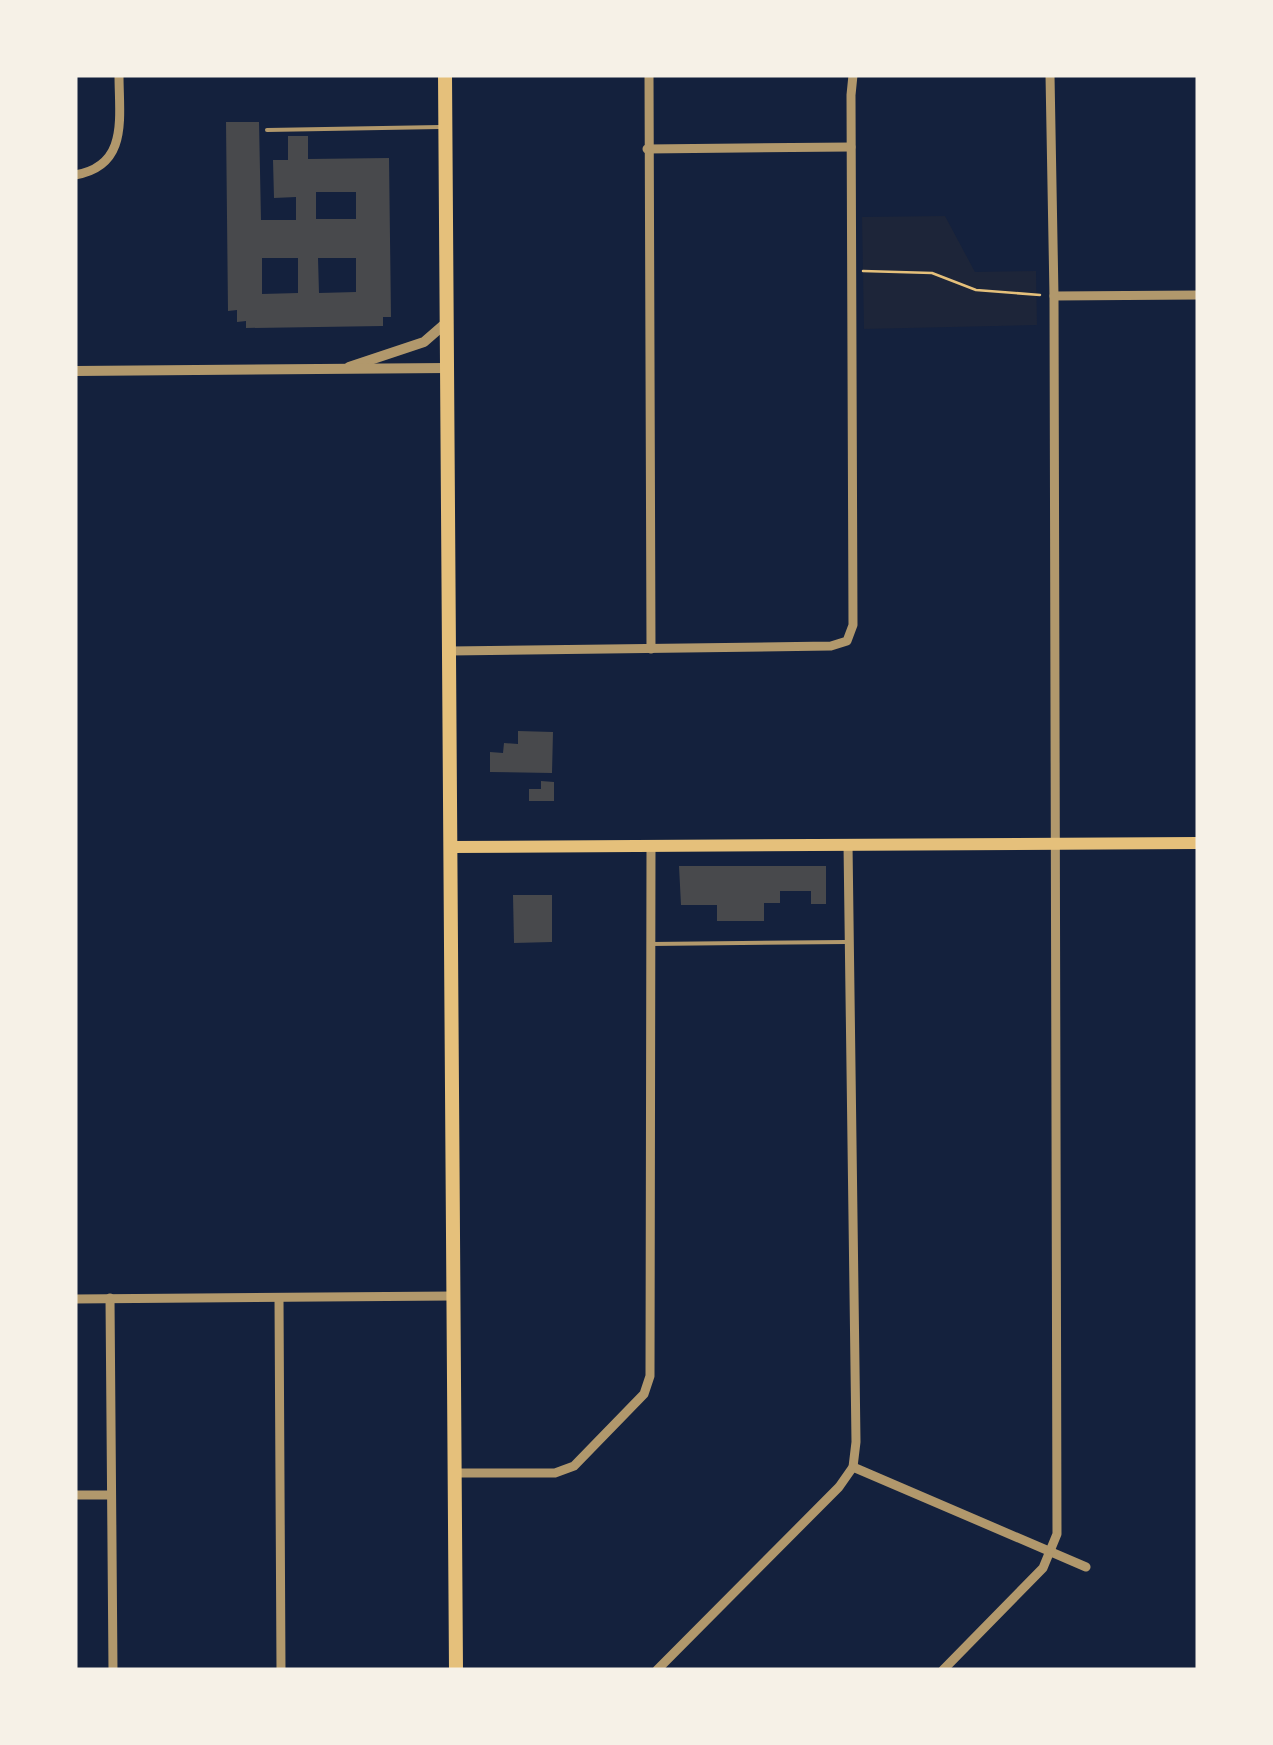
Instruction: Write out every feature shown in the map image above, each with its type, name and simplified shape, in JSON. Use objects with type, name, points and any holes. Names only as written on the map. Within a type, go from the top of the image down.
[{"type":"main road","points":[[444,75],[456,1670]]},
{"type":"main road","points":[[451,847],[1198,843]]},
{"type":"street","points":[[75,175],[94,172],[112,158],[119,129],[119,75]]},
{"type":"street","points":[[649,75],[650,649]]},
{"type":"street","points":[[450,651],[832,646],[847,640],[853,625],[853,75]]},
{"type":"street","points":[[944,1670],[1043,1568],[1052,1552],[1059,1501],[1050,75]]},
{"type":"street","points":[[647,149],[851,148]]},
{"type":"street","points":[[1054,296],[1198,295]]},
{"type":"street","points":[[343,370],[424,342],[446,322]]},
{"type":"street","points":[[75,371],[447,368]]},
{"type":"street","points":[[656,1670],[840,1487],[854,1467],[848,844]]},
{"type":"street","points":[[455,1473],[554,1473],[574,1466],[644,1394],[650,1376],[651,846]]},
{"type":"street","points":[[75,1299],[453,1296]]},
{"type":"street","points":[[110,1298],[113,1670]]},
{"type":"street","points":[[279,1298],[281,1670]]},
{"type":"street","points":[[854,1467],[1086,1566]]},
{"type":"street","points":[[75,1495],[111,1495]]},
{"type":"lane","points":[[267,130],[445,127]]},
{"type":"lane","points":[[651,944],[850,942]]},
{"type":"path","points":[[851,270],[888,274],[932,272],[976,290],[1054,296]]},
{"type":"shaded area","points":[[945,216],[975,272],[1036,271],[1037,325],[864,329],[862,217]]},
{"type":"building","points":[[226,122],[259,122],[261,220],[296,220],[296,197],[274,198],[273,160],[288,160],[288,136],[308,136],[308,159],[389,158],[391,317],[383,317],[383,326],[246,328],[246,321],[237,322],[237,310],[228,311]],"holes":[[[316,192],[356,192],[356,219],[316,219]],[[262,258],[298,258],[298,293],[262,294]],[[318,258],[356,258],[356,292],[319,293]]]},
{"type":"building","points":[[518,731],[553,732],[552,773],[490,772],[490,752],[503,753],[504,743],[518,744]]},
{"type":"building","points":[[541,781],[554,782],[554,801],[529,801],[529,789],[541,789]]},
{"type":"building","points":[[679,866],[826,866],[826,904],[811,904],[811,891],[780,891],[780,903],[764,903],[764,921],[717,921],[717,905],[681,905]]},
{"type":"building","points":[[513,895],[552,895],[552,942],[514,943]]}]
